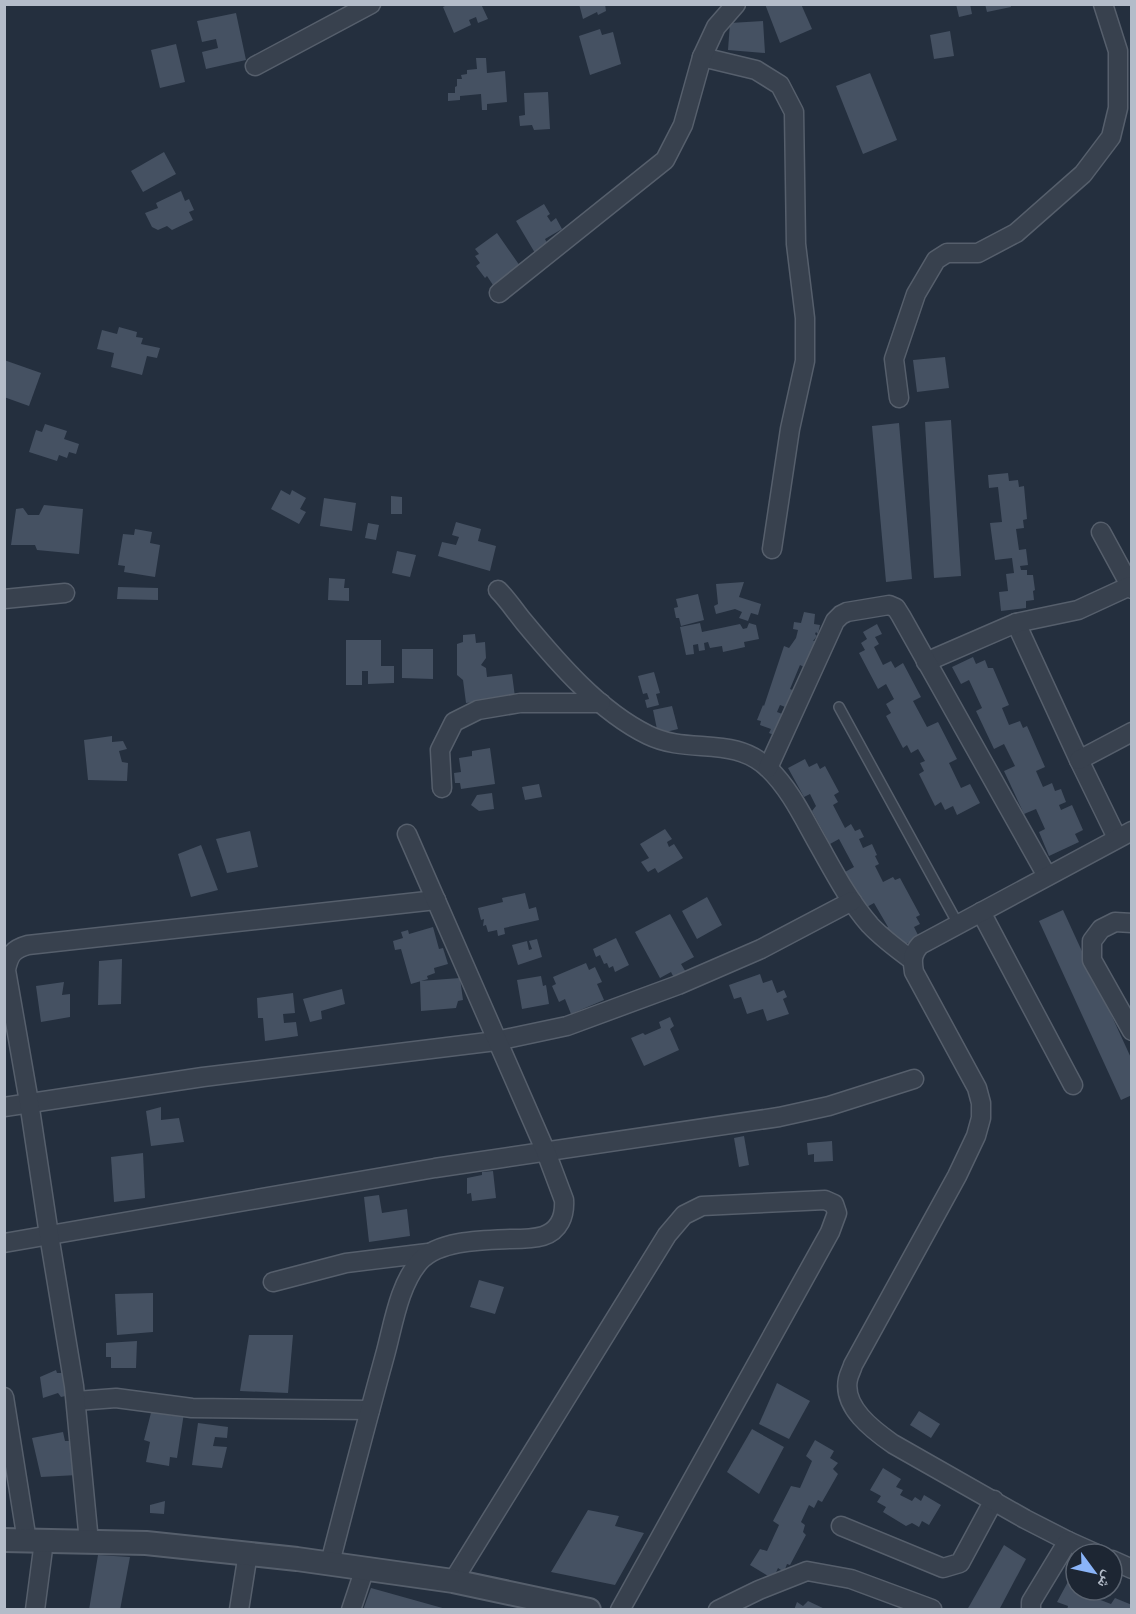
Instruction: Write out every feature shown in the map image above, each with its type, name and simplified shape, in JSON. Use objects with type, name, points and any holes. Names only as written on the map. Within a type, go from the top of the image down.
[{"type":"street","points":[[499,293],[665,160],[683,125],[702,57],[716,27],[736,4]]},
{"type":"street","points":[[899,398],[894,359],[916,294],[936,260],[947,253],[978,254],[1016,232],[1083,174],[1111,137],[1118,108],[1119,51],[1104,4]]},
{"type":"street","points":[[255,66],[367,6]]},
{"type":"street","points":[[702,57],[756,70],[780,86],[794,112],[796,244],[805,318],[805,361],[790,429],[772,549]]},
{"type":"street","points":[[926,662],[1016,623],[1078,610],[1131,587],[1101,532]]},
{"type":"street","points":[[498,590],[551,653],[601,703],[626,723],[656,739],[685,746],[725,747],[746,753],[768,768],[789,794],[852,901],[871,926],[912,960]]},
{"type":"street","points":[[4,599],[65,592]]},
{"type":"street","points":[[768,768],[835,621],[847,612],[889,605],[896,608],[1047,876]]},
{"type":"street","points":[[1016,623],[1079,760],[1124,834],[920,945],[914,952],[912,960],[914,972],[976,1088],[981,1103],[981,1118],[976,1136],[957,1176],[854,1365],[848,1379],[848,1390],[850,1401],[857,1411],[892,1444],[1068,1541],[1031,1602],[1031,1610]]},
{"type":"street","points":[[442,788],[440,750],[454,722],[478,710],[520,703],[601,703]]},
{"type":"street","points":[[1079,760],[1131,732]]},
{"type":"street","points":[[273,1282],[346,1263],[428,1253],[451,1245],[494,1239],[544,1236],[553,1231],[563,1217],[564,1200],[546,1152],[407,834]]},
{"type":"street","points":[[89,1542],[76,1401],[6,970],[8,960],[19,948],[40,944],[436,900]]},
{"type":"street","points":[[4,1107],[315,1062],[496,1041],[567,1026],[678,985],[761,949],[852,901]]},
{"type":"street","points":[[981,912],[1073,1084]]},
{"type":"street","points":[[1131,923],[1115,922],[1101,929],[1092,941],[1092,960],[1131,1032]]},
{"type":"street","points":[[4,1243],[368,1179],[779,1117],[829,1106],[914,1079]]},
{"type":"street","points":[[453,1581],[667,1235],[684,1215],[702,1206],[825,1200],[834,1204],[837,1213],[830,1232],[620,1610]]},
{"type":"street","points":[[330,1563],[403,1289],[414,1268],[428,1253]]},
{"type":"street","points":[[4,1397],[36,1541],[35,1610]]},
{"type":"street","points":[[76,1401],[116,1398],[192,1408],[370,1410]]},
{"type":"street","points":[[841,1526],[943,1568],[960,1563],[994,1500]]},
{"type":"street","points":[[4,1540],[146,1544],[248,1553],[453,1581],[589,1610]]},
{"type":"street","points":[[238,1610],[248,1553]]},
{"type":"street","points":[[351,1610],[365,1568]]},
{"type":"street","points":[[718,1610],[759,1590],[807,1571],[851,1579],[932,1609]]},
{"type":"lane","points":[[840,707],[958,924]]},
{"type":"building","points":[[449,4],[481,4],[488,19],[478,23],[476,17],[469,20],[471,25],[454,33],[443,7]]},
{"type":"building","points":[[579,4],[605,4],[606,11],[598,15],[597,12],[583,19]]},
{"type":"building","points":[[765,4],[801,4],[812,29],[780,43]]},
{"type":"building","points":[[956,4],[970,4],[972,14],[959,17]]},
{"type":"building","points":[[985,4],[1010,4],[1011,7],[987,12]]},
{"type":"building","points":[[236,13],[246,60],[206,69],[202,52],[218,48],[216,39],[202,42],[197,21]]},
{"type":"building","points":[[763,21],[765,53],[728,50],[730,23]]},
{"type":"building","points":[[600,29],[602,35],[613,32],[621,64],[590,75],[579,36]]},
{"type":"building","points":[[950,31],[954,56],[934,59],[930,35]]},
{"type":"building","points":[[176,44],[185,82],[160,88],[151,50]]},
{"type":"building","points":[[476,58],[486,58],[487,73],[505,71],[507,102],[487,104],[487,110],[482,110],[481,94],[460,96],[460,100],[448,101],[448,93],[455,93],[457,79],[462,79],[461,75],[467,74],[467,70],[477,69]]},
{"type":"building","points":[[870,73],[897,140],[863,154],[836,86]]},
{"type":"building","points":[[548,92],[550,129],[534,130],[532,125],[520,126],[519,116],[525,115],[524,93]]},
{"type":"building","points":[[164,152],[176,174],[143,192],[131,171]]},
{"type":"building","points":[[181,191],[185,201],[189,199],[194,210],[189,212],[193,220],[172,230],[167,226],[158,230],[152,227],[145,213],[158,208],[156,203]]},
{"type":"building","points":[[544,204],[550,214],[547,216],[551,222],[556,218],[562,229],[545,239],[548,245],[535,253],[516,221]]},
{"type":"building","points":[[497,233],[520,266],[493,285],[476,266],[480,263],[475,256],[479,254],[475,249]]},
{"type":"building","points":[[119,327],[137,332],[136,337],[143,338],[141,344],[160,348],[157,358],[147,356],[142,375],[111,367],[114,353],[97,349],[102,330],[117,334]]},
{"type":"building","points":[[945,357],[949,388],[917,392],[913,360]]},
{"type":"building","points":[[4,360],[41,373],[29,406],[4,397]]},
{"type":"building","points":[[951,420],[961,576],[934,578],[925,422]]},
{"type":"building","points":[[899,423],[912,579],[886,582],[872,426]]},
{"type":"building","points":[[45,424],[67,431],[64,439],[79,444],[76,454],[69,452],[67,458],[59,455],[57,461],[29,452],[36,430],[42,432]]},
{"type":"building","points":[[1008,473],[1009,481],[1018,480],[1019,487],[1024,486],[1027,519],[1023,520],[1024,528],[1016,529],[1019,550],[1026,549],[1028,565],[1020,566],[1021,570],[1027,570],[1027,575],[1033,575],[1035,590],[1033,591],[1034,600],[1026,601],[1026,608],[1001,611],[999,592],[1008,591],[1006,574],[1014,573],[1012,558],[995,560],[990,523],[1002,522],[998,487],[989,488],[988,475]]},
{"type":"building","points":[[281,490],[290,495],[292,490],[306,498],[300,509],[306,512],[299,524],[271,509]]},
{"type":"building","points":[[391,496],[402,497],[402,514],[391,514]]},
{"type":"building","points":[[324,498],[356,503],[352,531],[320,526]]},
{"type":"building","points":[[44,505],[83,509],[79,554],[37,550],[35,545],[11,545],[16,509],[23,508],[28,515],[39,515]]},
{"type":"building","points":[[456,522],[481,529],[478,541],[496,546],[490,571],[438,556],[442,542],[456,545],[459,537],[452,535]]},
{"type":"building","points":[[368,523],[379,525],[376,540],[365,538]]},
{"type":"building","points":[[135,529],[152,532],[150,543],[160,545],[155,577],[124,572],[125,566],[118,565],[123,534],[134,535]]},
{"type":"building","points":[[397,551],[416,555],[410,577],[392,573]]},
{"type":"building","points":[[329,578],[345,579],[344,588],[349,588],[349,601],[328,600]]},
{"type":"building","points":[[744,582],[739,597],[761,604],[758,615],[751,613],[748,621],[739,618],[742,612],[735,609],[716,614],[714,606],[718,604],[716,584]]},
{"type":"building","points":[[118,587],[158,588],[158,600],[117,599]]},
{"type":"building","points":[[698,594],[704,620],[681,626],[674,608],[678,607],[676,599]]},
{"type":"building","points":[[804,612],[815,614],[814,624],[820,625],[818,634],[816,632],[817,636],[813,641],[816,641],[814,648],[804,667],[800,665],[790,689],[798,692],[793,710],[780,705],[777,712],[785,715],[776,736],[769,733],[771,729],[760,725],[761,721],[757,720],[784,646],[789,648],[796,638],[798,630],[793,629],[794,622],[801,623]]},
{"type":"building","points":[[700,623],[702,632],[740,624],[743,629],[747,628],[749,623],[756,625],[759,639],[744,642],[745,647],[723,652],[722,646],[710,648],[708,642],[704,643],[705,650],[699,651],[698,644],[693,645],[694,654],[686,655],[680,627]]},
{"type":"building","points":[[877,624],[882,634],[875,637],[879,644],[874,647],[883,665],[891,661],[895,668],[903,663],[921,697],[913,701],[927,727],[938,722],[957,759],[949,763],[961,788],[970,784],[980,803],[957,815],[953,806],[945,810],[941,802],[935,806],[919,774],[924,771],[920,763],[925,761],[918,749],[911,753],[907,745],[903,748],[886,716],[891,713],[886,704],[894,699],[886,684],[878,689],[859,653],[865,650],[861,643],[867,639],[863,632]]},
{"type":"building","points":[[475,634],[476,643],[485,642],[486,658],[481,665],[486,668],[487,677],[512,674],[515,697],[466,703],[463,680],[457,675],[457,644],[463,642],[463,635]]},
{"type":"building","points":[[346,640],[381,640],[381,666],[394,666],[394,683],[368,684],[368,671],[362,671],[362,685],[346,685]]},
{"type":"building","points":[[402,649],[433,649],[433,679],[402,678]]},
{"type":"building","points":[[973,657],[976,664],[985,660],[988,668],[993,668],[1009,705],[1002,708],[1009,725],[1020,721],[1023,728],[1027,726],[1045,767],[1036,771],[1043,787],[1052,783],[1055,791],[1061,789],[1066,802],[1059,805],[1061,810],[1072,805],[1083,830],[1075,834],[1079,842],[1049,856],[1039,832],[1045,829],[1036,809],[1024,814],[1004,771],[1015,766],[1004,744],[994,749],[976,711],[982,708],[969,680],[961,684],[952,667]]},
{"type":"building","points":[[654,672],[660,693],[656,694],[659,705],[647,708],[645,700],[649,699],[647,693],[643,694],[638,676]]},
{"type":"building","points":[[672,706],[678,729],[658,734],[653,710]]},
{"type":"building","points":[[112,736],[112,742],[123,741],[127,749],[119,751],[122,762],[128,763],[127,781],[88,780],[84,740]]},
{"type":"building","points":[[490,748],[495,784],[461,789],[460,783],[455,783],[454,773],[461,772],[459,758],[472,756],[472,751]]},
{"type":"building","points":[[805,759],[809,767],[817,763],[820,769],[825,766],[839,792],[834,795],[838,802],[833,805],[845,828],[851,824],[855,831],[860,829],[864,837],[859,839],[863,848],[872,844],[877,855],[875,856],[879,864],[875,866],[883,882],[893,877],[895,880],[900,878],[920,915],[916,917],[920,924],[914,927],[919,937],[890,953],[878,932],[888,927],[874,903],[865,908],[845,872],[854,867],[839,839],[830,844],[812,811],[816,806],[810,794],[804,797],[788,768]]},
{"type":"building","points":[[539,784],[542,797],[525,800],[522,787]]},
{"type":"building","points":[[492,793],[494,809],[479,811],[471,805],[477,795]]},
{"type":"building","points":[[665,829],[672,839],[667,842],[669,847],[674,844],[683,858],[658,873],[655,868],[648,872],[641,862],[649,858],[640,844]]},
{"type":"building","points":[[250,831],[258,867],[227,873],[216,839]]},
{"type":"building","points":[[201,845],[218,890],[191,897],[178,854]]},
{"type":"building","points":[[525,893],[529,909],[536,907],[539,920],[504,928],[505,934],[498,936],[497,930],[488,932],[486,925],[483,926],[484,919],[481,920],[478,908],[503,902],[502,898]]},
{"type":"building","points":[[707,897],[722,925],[697,939],[682,911]]},
{"type":"building","points":[[1063,910],[1132,1060],[1132,1095],[1121,1100],[1039,921]]},
{"type":"building","points":[[670,914],[694,957],[681,964],[687,974],[675,980],[671,972],[660,978],[635,932]]},
{"type":"building","points":[[433,927],[439,949],[443,948],[448,964],[434,968],[435,973],[427,976],[428,979],[411,984],[401,949],[395,950],[393,941],[403,938],[401,932],[408,930],[409,934]]},
{"type":"building","points":[[616,938],[629,965],[615,972],[613,966],[609,968],[607,963],[604,964],[600,955],[596,957],[593,949]]},
{"type":"building","points":[[537,939],[542,957],[518,965],[512,945],[527,941],[529,950],[532,949],[529,941]]},
{"type":"building","points":[[122,959],[121,1004],[98,1005],[99,961]]},
{"type":"building","points":[[586,963],[589,970],[595,967],[602,982],[597,984],[604,1000],[571,1014],[565,999],[559,1002],[552,986],[556,984],[553,977]]},
{"type":"building","points":[[760,974],[763,983],[772,980],[777,993],[784,990],[787,997],[783,999],[789,1014],[767,1021],[763,1009],[747,1014],[741,997],[734,999],[729,985]]},
{"type":"building","points":[[541,976],[543,986],[546,985],[549,1004],[522,1009],[517,980]]},
{"type":"building","points":[[460,978],[463,1000],[458,1001],[456,1008],[421,1011],[420,981]]},
{"type":"building","points":[[64,982],[62,995],[70,994],[70,1017],[41,1022],[36,986]]},
{"type":"building","points":[[342,989],[345,1004],[321,1011],[322,1019],[310,1022],[303,999]]},
{"type":"building","points":[[293,993],[295,1013],[283,1014],[284,1023],[296,1022],[298,1036],[265,1041],[263,1018],[258,1018],[257,998]]},
{"type":"building","points":[[670,1017],[674,1026],[670,1029],[679,1050],[644,1066],[631,1038],[661,1028],[659,1022]]},
{"type":"building","points":[[161,1107],[161,1120],[179,1118],[184,1142],[151,1146],[146,1111]]},
{"type":"building","points":[[744,1136],[749,1165],[739,1167],[734,1138]]},
{"type":"building","points":[[832,1141],[833,1161],[814,1162],[814,1154],[808,1155],[807,1143]]},
{"type":"building","points":[[143,1153],[145,1198],[114,1202],[111,1157]]},
{"type":"building","points":[[493,1171],[496,1198],[472,1201],[471,1193],[467,1194],[467,1178],[482,1175],[482,1172]]},
{"type":"building","points":[[379,1195],[382,1213],[407,1209],[410,1236],[369,1242],[364,1197]]},
{"type":"building","points":[[479,1280],[504,1287],[495,1314],[470,1307]]},
{"type":"building","points":[[153,1293],[153,1332],[117,1335],[115,1294]]},
{"type":"building","points":[[249,1335],[293,1335],[288,1393],[240,1391]]},
{"type":"building","points":[[137,1341],[136,1368],[111,1368],[111,1357],[106,1357],[106,1343]]},
{"type":"building","points":[[56,1370],[57,1373],[66,1373],[70,1395],[61,1397],[58,1393],[43,1398],[40,1377]]},
{"type":"building","points":[[777,1383],[810,1401],[789,1439],[759,1424]]},
{"type":"building","points":[[153,1405],[184,1413],[177,1458],[170,1457],[169,1466],[146,1462],[150,1442],[144,1440]]},
{"type":"building","points":[[919,1411],[940,1424],[931,1438],[910,1425]]},
{"type":"building","points":[[198,1423],[228,1427],[227,1438],[215,1437],[213,1446],[227,1447],[222,1468],[192,1465]]},
{"type":"building","points":[[752,1429],[784,1447],[759,1494],[727,1472]]},
{"type":"building","points":[[63,1432],[65,1441],[72,1441],[77,1475],[41,1477],[32,1438]]},
{"type":"building","points":[[815,1440],[834,1451],[830,1458],[838,1463],[833,1469],[838,1474],[822,1502],[818,1500],[814,1508],[809,1505],[801,1522],[805,1525],[803,1532],[806,1535],[790,1565],[787,1564],[784,1572],[778,1568],[773,1579],[750,1565],[760,1549],[767,1551],[779,1525],[773,1521],[791,1486],[800,1488],[812,1461],[806,1456]]},
{"type":"building","points":[[883,1468],[901,1479],[896,1487],[903,1490],[900,1495],[912,1501],[915,1497],[921,1501],[924,1495],[941,1505],[929,1525],[922,1521],[919,1527],[912,1523],[906,1526],[883,1512],[886,1507],[877,1502],[881,1496],[870,1490]]},
{"type":"building","points":[[165,1501],[164,1514],[150,1513],[150,1505]]},
{"type":"building","points":[[588,1510],[619,1516],[615,1526],[644,1533],[615,1585],[551,1572]]},
{"type":"building","points":[[1004,1545],[1026,1559],[999,1610],[967,1610]]},
{"type":"building","points":[[98,1555],[130,1557],[120,1610],[89,1610]]},
{"type":"building","points":[[371,1588],[446,1609],[446,1610],[363,1610]]},
{"type":"building","points":[[1064,1589],[1064,1602],[1111,1604],[1124,1602],[1132,1605],[1132,1610],[1067,1610],[1068,1606],[1057,1602]]},
{"type":"building","points":[[808,1601],[827,1610],[794,1610],[797,1602],[803,1606]]}]
